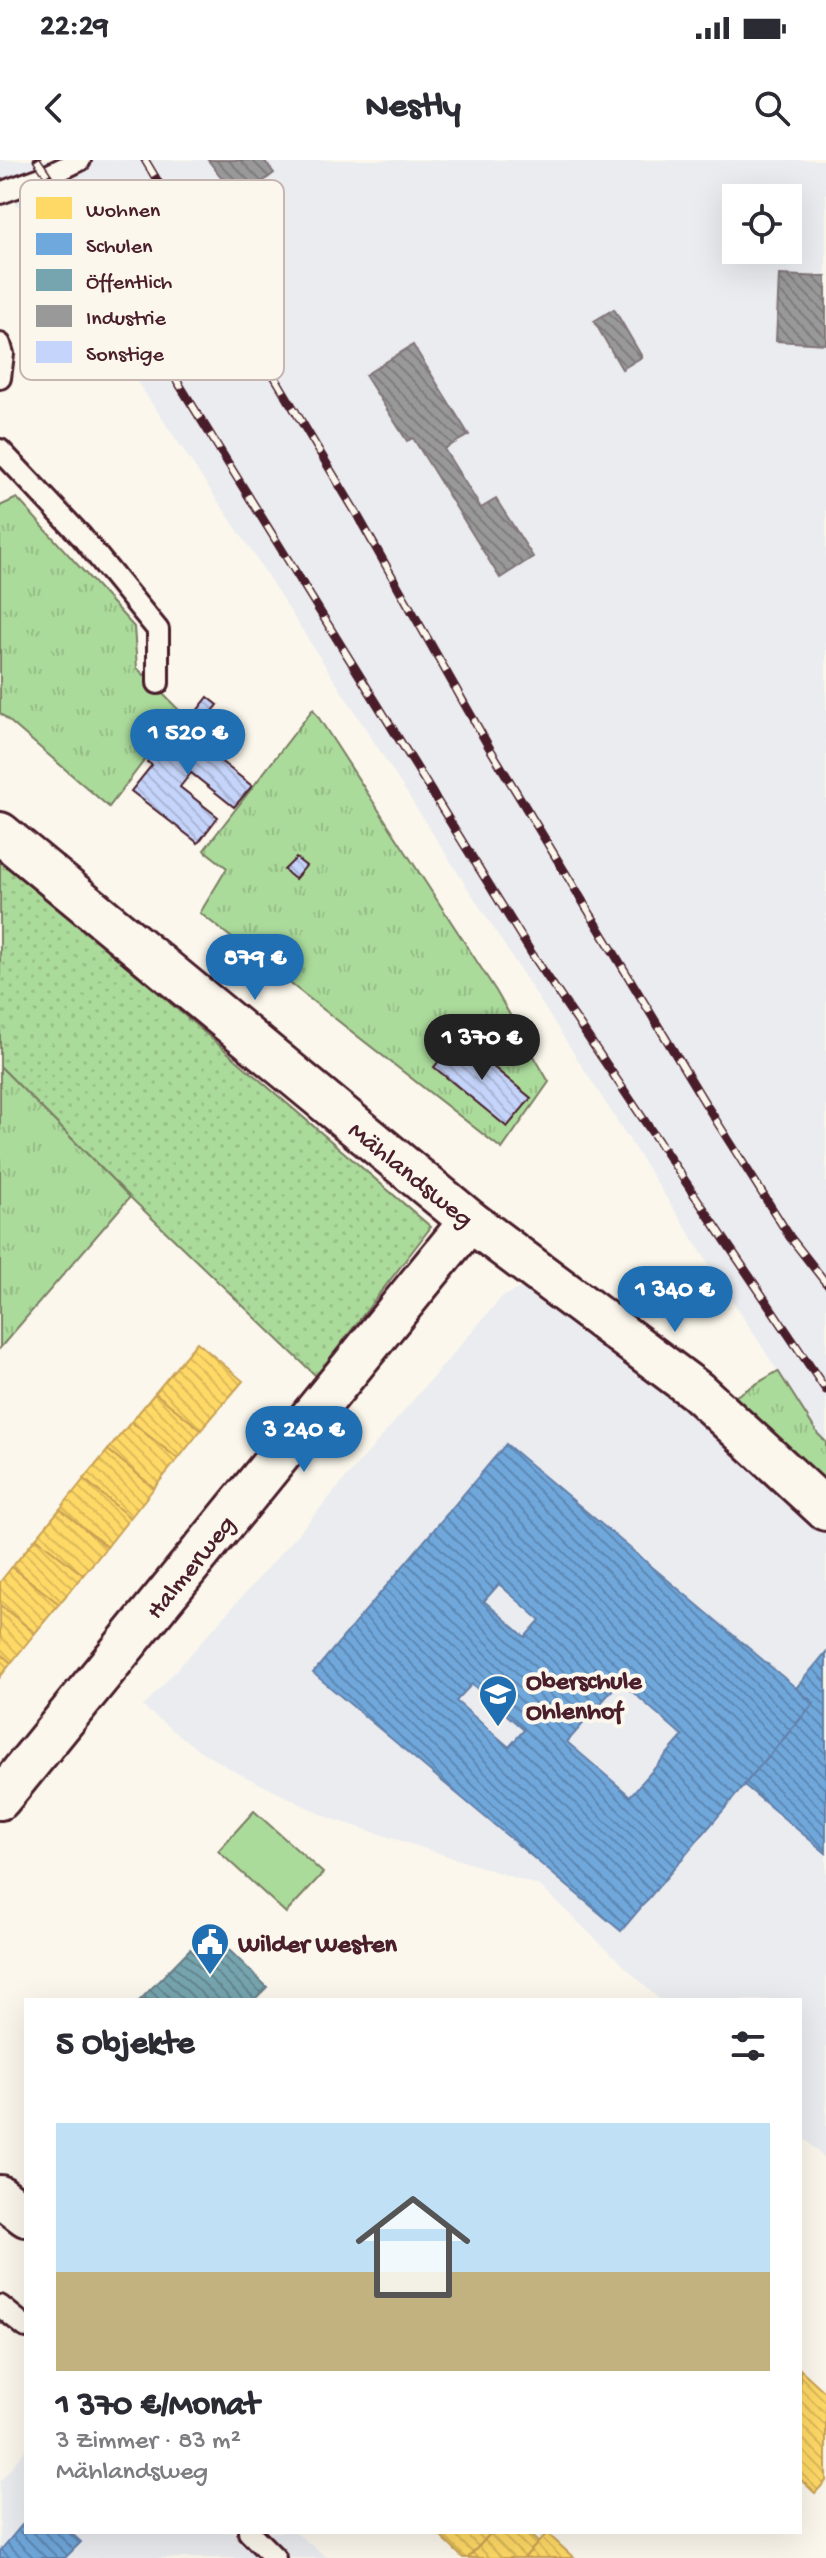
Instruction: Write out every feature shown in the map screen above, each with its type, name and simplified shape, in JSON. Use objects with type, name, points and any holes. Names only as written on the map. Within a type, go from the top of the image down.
[{"type":"street","name":"Mählandsweg","points":[[0,833],[470,1221],[697,1391],[826,1510]]},
{"type":"street","name":"Halmerweg","points":[[0,1799],[470,1221]]},
{"type":"street","points":[[0,2196],[24,2214]]},
{"type":"lane","points":[[36,180],[80,160]]},
{"type":"lane","points":[[0,193],[20,186]]},
{"type":"lane","points":[[0,344],[3,354],[0,378]]},
{"type":"lane","points":[[0,450],[81,536],[158,630],[158,683]]},
{"type":"lane","points":[[0,2306],[24,2325]]},
{"type":"shaded area","points":[[0,160],[826,160],[826,1442],[249,547],[136,380],[284,380],[284,180],[20,180],[20,209],[0,179]]},
{"type":"shaded area","name":"Oberschule Ohlenhof","points":[[531,1283],[775,1483],[826,1530],[826,2160],[802,2136],[802,1998],[658,1998],[540,1886],[327,1817],[197,1749],[143,1707],[291,1542],[502,1297]]},
{"type":"shaded area","points":[[24,2452],[24,2534],[298,2534],[328,2558],[0,2558],[0,2482]]},
{"type":"green space","points":[[17,498],[134,627],[137,668],[181,712],[109,807],[0,713],[0,506]]},
{"type":"green space","points":[[313,709],[496,991],[549,1082],[502,1149],[200,913],[227,868],[204,850]]},
{"type":"green space","points":[[0,857],[431,1227],[316,1376],[130,1197],[0,1066]]},
{"type":"green space","points":[[0,1066],[130,1197],[0,1348]]},
{"type":"green space","points":[[778,1371],[826,1442],[826,1484],[731,1399]]},
{"type":"green space","points":[[254,1811],[323,1873],[286,1913],[218,1851]]},
{"type":"building: Wohnen","points":[[197,1342],[243,1381],[201,1430],[155,1393]]},
{"type":"building: Wohnen","points":[[155,1393],[201,1430],[178,1459],[131,1422]]},
{"type":"building: Wohnen","points":[[131,1422],[178,1459],[154,1488],[108,1450]]},
{"type":"building: Wohnen","points":[[108,1450],[154,1488],[130,1518],[84,1479]]},
{"type":"building: Wohnen","points":[[84,1479],[130,1518],[107,1547],[60,1509]]},
{"type":"building: Wohnen","points":[[60,1509],[107,1547],[83,1575],[36,1538]]},
{"type":"building: Wohnen","points":[[36,1538],[83,1575],[59,1604],[12,1567]]},
{"type":"building: Wohnen","points":[[12,1567],[59,1604],[35,1633],[0,1605],[0,1582]]},
{"type":"building: Wohnen","points":[[0,1605],[35,1633],[11,1663],[0,1653]]},
{"type":"building: Wohnen","points":[[0,1653],[11,1663],[0,1677]]},
{"type":"building: Wohnen","points":[[802,2371],[826,2393],[826,2481],[815,2493],[802,2481]]},
{"type":"building: Wohnen","points":[[438,2534],[490,2534],[468,2558],[463,2558]]},
{"type":"building: Wohnen","points":[[490,2534],[529,2534],[539,2543],[524,2558],[468,2558]]},
{"type":"building: Wohnen","points":[[548,2534],[574,2558],[524,2558]]},
{"type":"building: Schulen","points":[[506,1444],[814,1703],[621,1931],[313,1673]],"holes":[[[499,1584],[540,1620],[525,1637],[484,1601]],[[620,1681],[683,1736],[630,1796],[567,1742]],[[472,1684],[524,1730],[509,1747],[456,1701]]]},
{"type":"building: Schulen","points":[[826,1652],[826,1853],[744,1785],[814,1703],[796,1688]]},
{"type":"building: Schulen","points":[[24,2522],[24,2534],[72,2534],[81,2542],[65,2558],[0,2558],[0,2551]]},
{"type":"building: Öffentlich","name":"Wilder Westen","points":[[226,1947],[267,1987],[256,1998],[142,1998],[190,1949],[208,1966]]},
{"type":"building: Industrie","points":[[208,160],[264,160],[274,173],[265,180],[224,180]]},
{"type":"building: Industrie","points":[[779,275],[826,277],[826,344],[776,341]]},
{"type":"building: Industrie","points":[[614,309],[642,357],[622,369],[594,321]]},
{"type":"building: Industrie","points":[[413,345],[469,435],[444,449],[481,508],[496,499],[533,557],[500,578],[413,438],[407,441],[365,375]]},
{"type":"building: Sonstige","points":[[208,697],[218,705],[205,721],[212,727],[199,744],[252,786],[234,807],[191,773],[180,787],[218,817],[198,843],[131,791],[152,765],[147,762],[175,726],[181,731]]},
{"type":"building: Sonstige","points":[[296,858],[306,866],[295,879],[284,870]]},
{"type":"building: Sonstige","points":[[458,1038],[531,1098],[507,1127],[434,1067]]},
{"type":"railway","points":[[37,160],[51,180]]},
{"type":"railway","points":[[145,160],[157,180]]},
{"type":"railway","points":[[177,380],[532,954],[826,1390]]},
{"type":"railway","points":[[277,380],[489,747],[705,1103],[790,1237],[826,1283]]},
{"type":"place","name":"Oberschule Ohlenhof","points":[[498,1728]]},
{"type":"place","name":"Wilder Westen","points":[[210,1976]]}]
